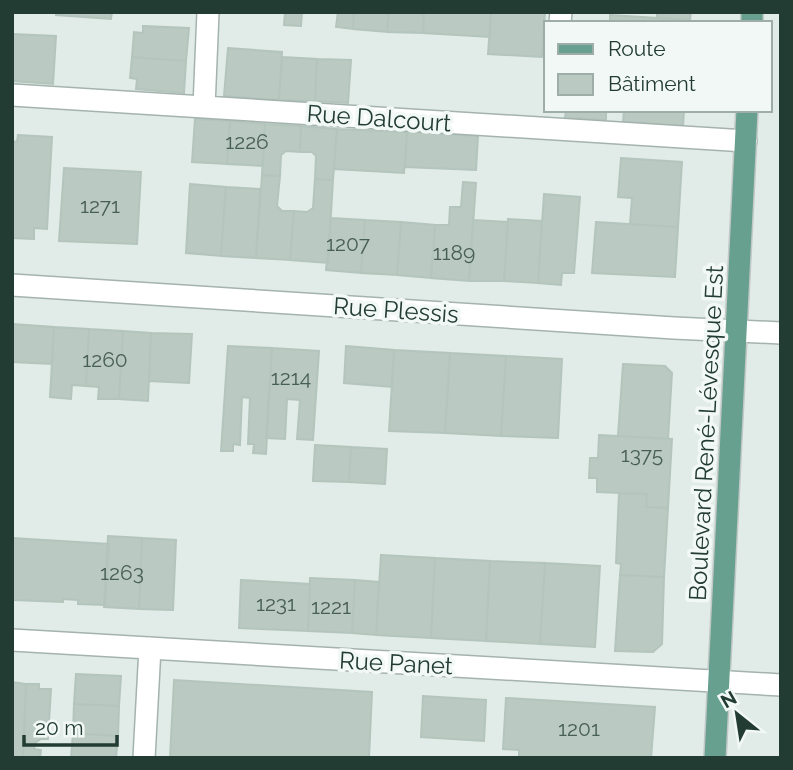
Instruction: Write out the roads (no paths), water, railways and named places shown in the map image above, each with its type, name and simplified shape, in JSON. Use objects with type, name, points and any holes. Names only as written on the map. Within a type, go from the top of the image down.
[{"type":"main road","name":"Boulevard René-Lévesque Est","points":[[715,758],[747,112]]},
{"type":"street","points":[[204,107],[208,12]]},
{"type":"street","name":"Rue Dalcourt","points":[[12,95],[204,107],[553,120],[746,141]]},
{"type":"street","name":"Rue Plessis","points":[[12,285],[781,333]]},
{"type":"street","name":"Rue Panet","points":[[12,640],[781,685]]},
{"type":"street","points":[[144,758],[150,648]]}]
